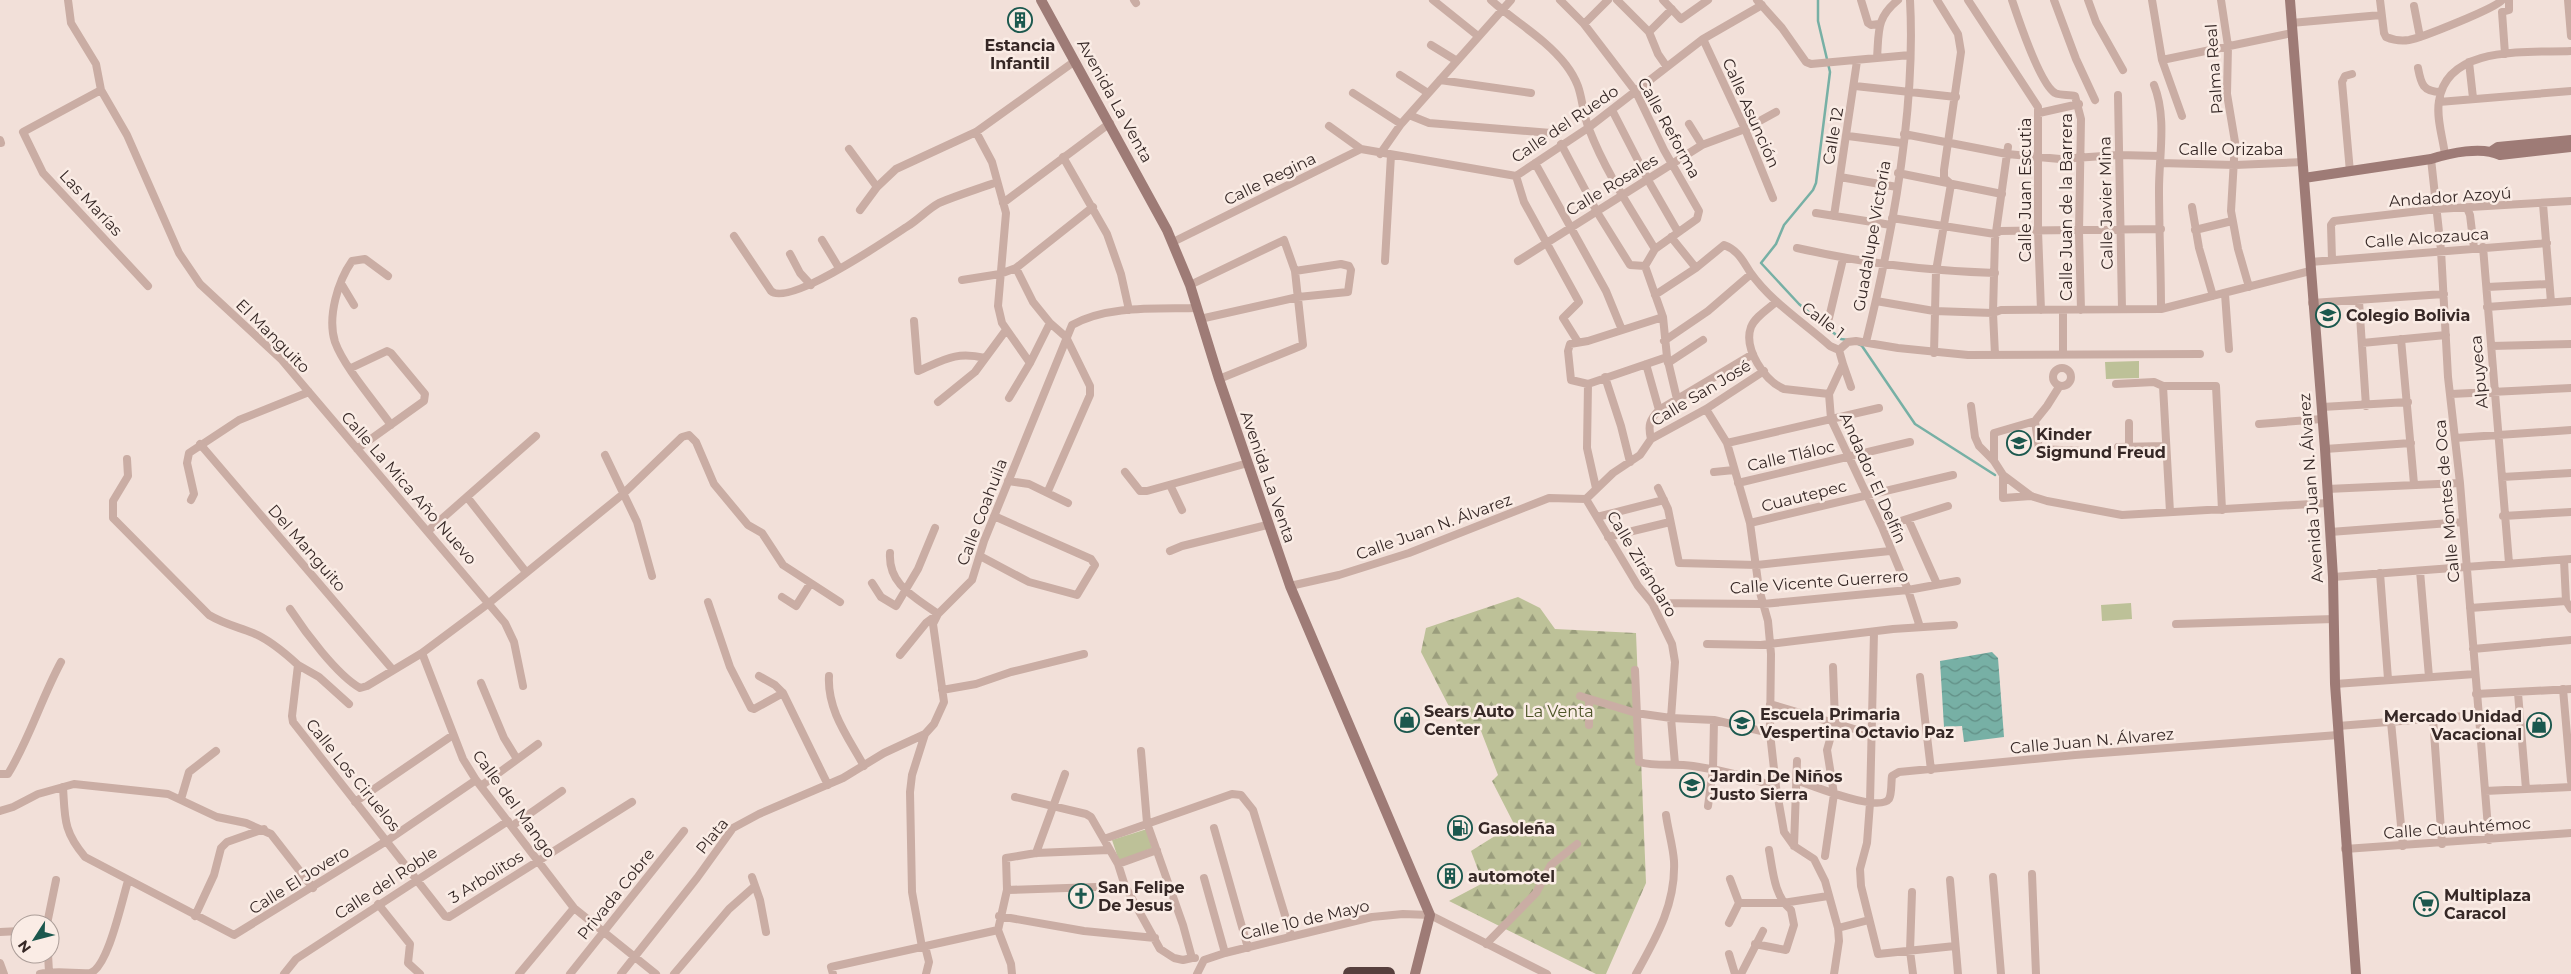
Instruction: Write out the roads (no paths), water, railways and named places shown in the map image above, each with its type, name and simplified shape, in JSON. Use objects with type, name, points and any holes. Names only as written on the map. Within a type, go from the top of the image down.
[{"type":"highway","points":[[1350,974],[1388,974]]},
{"type":"main road","name":"Avenida La Venta","points":[[1041,0],[1110,123],[1173,242],[1190,285],[1267,525],[1290,586],[1430,915]]},
{"type":"main road","name":"Avenida Juan N. Álvarez","points":[[2290,0],[2312,304],[2325,449],[2333,577],[2335,684],[2345,849],[2356,974]]},
{"type":"main road","points":[[2304,178],[2431,159],[2445,155],[2492,151],[2498,147],[2571,140]]},
{"type":"main road","points":[[2492,151],[2500,155],[2571,147]]},
{"type":"main road","points":[[1415,974],[1430,915]]},
{"type":"street","name":"El Manguito","points":[[68,0],[71,23],[96,64],[101,90],[127,135],[179,253],[200,284],[281,360],[308,392]]},
{"type":"street","points":[[1433,0],[1478,36]]},
{"type":"street","points":[[1491,0],[1534,32],[1565,63],[1582,93],[1588,128],[1623,196],[1655,249]]},
{"type":"street","points":[[1329,126],[1362,149],[1380,154],[1401,124],[1511,0]]},
{"type":"street","name":"Calle Reforma","points":[[1560,0],[1584,24],[1636,92],[1700,215],[1655,249],[1645,266]]},
{"type":"street","points":[[1584,24],[1608,0]]},
{"type":"street","points":[[1664,0],[1678,17],[1683,19],[1708,0]]},
{"type":"street","points":[[1862,0],[1868,23],[1871,25],[1879,24]]},
{"type":"street","points":[[1877,58],[1879,24],[1885,12],[1898,0]]},
{"type":"street","name":"Guadalupe Victoria","points":[[1866,342],[1892,221],[1904,134],[1912,34],[1910,0]]},
{"type":"street","points":[[1937,0],[1945,10],[1960,42],[1956,97],[1944,178],[1951,184]]},
{"type":"street","name":"Calle Juan Escutia","points":[[1968,0],[1991,38],[2035,100],[2040,113],[2038,231],[2041,310]]},
{"type":"street","points":[[2012,0],[2038,66],[2056,93],[2074,96],[2079,104],[2040,113]]},
{"type":"street","points":[[2054,0],[2076,58],[2095,100]]},
{"type":"street","points":[[2088,0],[2096,22],[2123,70]]},
{"type":"street","points":[[2152,0],[2162,60],[2182,116]]},
{"type":"street","name":"Palma Real","points":[[2221,0],[2228,46],[2227,94],[2236,142],[2230,199],[2232,221],[2249,287]]},
{"type":"street","points":[[2380,0],[2386,37],[2397,40],[2420,37],[2490,9],[2502,0]]},
{"type":"street","points":[[2506,54],[2502,12],[2509,10],[2509,0]]},
{"type":"street","points":[[2568,0],[2571,36]]},
{"type":"street","points":[[1619,1],[1649,32],[1658,54],[1668,67]]},
{"type":"street","points":[[1759,3],[1782,28],[1806,62],[1858,61],[1910,54]]},
{"type":"street","name":"Calle del Ruedo","points":[[1380,154],[1516,176],[1561,144],[1588,128],[1668,67],[1702,38],[1759,3]]},
{"type":"street","points":[[2414,6],[2420,37]]},
{"type":"street","points":[[1649,32],[1672,10]]},
{"type":"street","points":[[2162,60],[2228,46],[2292,28],[2381,15]]},
{"type":"street","name":"Calle Asunción","points":[[1702,38],[1774,198]]},
{"type":"street","points":[[1432,44],[1457,61]]},
{"type":"street","points":[[2445,155],[2439,102],[2441,92],[2446,82],[2469,62],[2485,56],[2571,51]]},
{"type":"street","points":[[860,210],[877,188],[896,169],[976,132],[1075,61]]},
{"type":"street","name":"Calle 12","points":[[1834,216],[1848,136],[1858,61]]},
{"type":"street","points":[[2469,62],[2472,98]]},
{"type":"street","points":[[2418,68],[2420,83],[2424,89],[2430,92],[2441,92]]},
{"type":"street","points":[[2350,172],[2342,82],[2345,76],[2352,74]]},
{"type":"street","points":[[1400,75],[1428,93]]},
{"type":"street","points":[[1440,80],[1531,93]]},
{"type":"street","points":[[2154,85],[2157,93],[2160,126],[2161,309]]},
{"type":"street","points":[[1855,86],[1908,90],[1956,97]]},
{"type":"street","name":"Las Marías","points":[[101,90],[23,132],[43,173],[148,286]]},
{"type":"street","points":[[2439,102],[2571,91]]},
{"type":"street","points":[[1353,93],[1401,124]]},
{"type":"street","name":"Calle Javier Mina","points":[[2118,95],[2122,309]]},
{"type":"street","name":"Calle Juan de la Barrera","points":[[2079,104],[2081,119],[2078,232],[2080,310]]},
{"type":"street","points":[[1612,110],[1648,180],[1678,232]]},
{"type":"street","name":"Calle Rosales","points":[[1518,261],[1570,226],[1623,196],[1702,144],[1745,130],[1776,112]]},
{"type":"street","points":[[1408,116],[1429,122],[1551,133]]},
{"type":"street","points":[[1002,202],[1110,123]]},
{"type":"street","points":[[1689,124],[1702,144]]},
{"type":"street","points":[[976,132],[992,162],[1006,213],[998,306],[1006,330],[1030,363]]},
{"type":"street","name":"Calle Orizaba","points":[[1904,134],[2039,157],[2079,158],[2118,155],[2235,165],[2303,162]]},
{"type":"street","points":[[1848,136],[1902,143]]},
{"type":"street","points":[[1561,144],[1597,212],[1630,265],[1645,266],[1662,317],[1664,341],[1678,399]]},
{"type":"street","points":[[848,149],[877,188]]},
{"type":"street","name":"Calle Regina","points":[[1173,242],[1362,149]]},
{"type":"street","points":[[1995,355],[1993,313],[1995,234],[2008,151]]},
{"type":"street","points":[[1385,261],[1391,155]]},
{"type":"street","points":[[1064,157],[1093,207],[1116,255],[1129,310]]},
{"type":"street","name":"Calle Montes de Oca","points":[[2431,159],[2441,250],[2446,335],[2489,840]]},
{"type":"street","points":[[1535,163],[1606,291],[1622,330]]},
{"type":"street","points":[[1898,173],[2002,194]]},
{"type":"street","points":[[1516,176],[1524,202],[1578,302],[1563,318],[1578,342]]},
{"type":"street","points":[[1840,177],[1897,187]]},
{"type":"street","points":[[734,236],[774,294],[781,295],[811,286],[910,225],[939,204],[997,182]]},
{"type":"street","points":[[1934,352],[1936,271],[1951,184]]},
{"type":"street","name":"Andador Azoyú","points":[[2332,260],[2332,223],[2437,210],[2571,201]]},
{"type":"street","points":[[2543,204],[2551,302]]},
{"type":"street","points":[[962,280],[1000,274],[1016,268],[1093,207]]},
{"type":"street","points":[[2192,207],[2195,230],[2213,296]]},
{"type":"street","points":[[2467,208],[2470,216],[2474,248]]},
{"type":"street","points":[[1816,213],[1943,226],[1995,234],[2000,231],[2078,232],[2161,229]]},
{"type":"street","points":[[2195,230],[2232,221]]},
{"type":"street","points":[[1671,237],[1696,268]]},
{"type":"street","points":[[822,240],[839,268]]},
{"type":"street","points":[[1190,285],[1284,240],[1295,271],[1303,345],[1219,379]]},
{"type":"street","name":"Calle Alcozauca","points":[[2310,267],[2332,260],[2547,243]]},
{"type":"street","points":[[1655,295],[1696,268],[1724,245],[1734,249],[1751,274],[1708,311],[1664,341]]},
{"type":"street","name":"Alpuyeca","points":[[2483,247],[2508,563]]},
{"type":"street","points":[[1797,248],[1843,259],[1936,271],[1995,273]]},
{"type":"street","points":[[790,254],[800,273],[811,286]]},
{"type":"street","points":[[388,276],[365,259],[352,261],[345,272],[342,285],[335,300],[333,331],[339,350],[390,425]]},
{"type":"street","points":[[1829,318],[1843,259]]},
{"type":"street","points":[[1200,319],[1298,297],[1348,292],[1351,270],[1349,266],[1341,264],[1295,271]]},
{"type":"street","points":[[1876,301],[1934,311],[1993,313],[2001,310],[2161,309],[2225,294],[2310,267]]},
{"type":"street","points":[[1016,268],[1033,302],[1050,323],[1066,337],[1090,386],[1090,395],[1048,492]]},
{"type":"street","name":"Calle 1","points":[[1751,274],[1776,302],[1830,346],[1839,350],[1843,364],[1829,394]]},
{"type":"street","points":[[2487,287],[2549,284]]},
{"type":"street","points":[[335,300],[354,305],[342,285]]},
{"type":"street","points":[[2225,294],[2229,349]]},
{"type":"street","points":[[2312,304],[2444,294]]},
{"type":"street","points":[[2359,300],[2366,406]]},
{"type":"street","points":[[2487,307],[2571,301]]},
{"type":"street","points":[[1776,302],[1754,321],[1749,337],[1753,354],[1778,387],[1829,394]]},
{"type":"street","points":[[1066,337],[1072,325],[1083,319],[1129,310],[1197,308]]},
{"type":"street","points":[[2063,310],[2064,354]]},
{"type":"street","points":[[1662,317],[1568,346],[1571,380],[1588,384],[1646,364],[1668,360],[1703,340]]},
{"type":"street","points":[[914,321],[918,371],[957,355],[966,354],[985,358]]},
{"type":"street","points":[[1009,398],[1030,363],[1050,323]]},
{"type":"street","points":[[938,402],[975,372],[1006,330]]},
{"type":"street","points":[[2362,344],[2446,335]]},
{"type":"street","name":"Calle Coahuila","points":[[900,655],[926,623],[938,614],[972,580],[994,516],[1066,337]]},
{"type":"street","points":[[2401,339],[2414,484]]},
{"type":"street","points":[[1839,350],[1852,341],[1934,352],[1995,355],[2200,354]]},
{"type":"street","points":[[2491,346],[2571,344]]},
{"type":"street","points":[[351,368],[387,351],[391,353],[425,394],[424,401],[357,449]]},
{"type":"street","points":[[1651,439],[1648,428],[1650,418],[1659,410],[1753,354]]},
{"type":"street","points":[[1646,364],[1659,410]]},
{"type":"street","points":[[1843,364],[1851,387]]},
{"type":"street","name":"Calle San José","points":[[1586,498],[1644,451],[1651,439],[1706,408],[1764,371]]},
{"type":"street","points":[[1605,377],[1621,426],[1630,462]]},
{"type":"street","points":[[2116,384],[2154,382],[2163,386],[2216,386],[2222,510]]},
{"type":"street","points":[[1588,384],[1587,448],[1596,488]]},
{"type":"street","points":[[2163,386],[2170,512]]},
{"type":"street","points":[[1994,461],[1993,440],[1996,431],[2034,421],[2047,406],[2058,387]]},
{"type":"street","points":[[2451,394],[2571,388]]},
{"type":"street","points":[[191,500],[194,494],[187,458],[189,453],[239,420],[308,392]]},
{"type":"street","name":"Calle La Mica Año Nuevo","points":[[308,392],[489,602],[510,632],[522,686]]},
{"type":"street","name":"Andador El Delfín","points":[[1829,394],[1831,419],[1882,527],[1908,590],[1920,627]]},
{"type":"street","points":[[2322,407],[2366,406],[2408,402]]},
{"type":"street","points":[[1971,406],[1975,437],[1980,446],[1994,461],[2003,475],[2031,496]]},
{"type":"street","points":[[1706,408],[1727,443],[1750,524],[1762,604],[1768,621],[1770,644],[1770,733],[1776,787],[1784,832],[1794,846],[1814,859],[1821,871],[1838,928],[1839,941],[1834,974]]},
{"type":"street","points":[[1727,443],[1880,408]]},
{"type":"street","points":[[2259,424],[2322,418]]},
{"type":"street","points":[[2034,421],[2040,449],[2083,451],[2098,456]]},
{"type":"street","points":[[2129,423],[2129,446]]},
{"type":"street","points":[[2455,438],[2571,430]]},
{"type":"street","points":[[290,609],[316,644],[348,679],[360,688],[422,653],[489,602],[623,494],[682,438],[689,435],[696,442],[714,484],[748,525],[762,533],[784,565],[810,584],[840,602]]},
{"type":"street","points":[[428,531],[536,436]]},
{"type":"street","name":"Calle Tláloc","points":[[1738,483],[1910,442]]},
{"type":"street","points":[[2325,449],[2411,443]]},
{"type":"street","name":"Del Manguito","points":[[200,444],[393,670]]},
{"type":"street","points":[[2118,447],[2166,446]]},
{"type":"street","points":[[605,455],[637,522],[652,576]]},
{"type":"street","points":[[127,459],[128,476],[113,502],[113,518],[209,615],[224,624],[254,633],[268,641],[298,665],[319,677],[349,704]]},
{"type":"street","points":[[1125,472],[1140,491],[1170,485],[1248,463]]},
{"type":"street","points":[[1714,472],[1734,470]]},
{"type":"street","points":[[2502,477],[2571,473]]},
{"type":"street","name":"Cuautepec","points":[[1750,524],[1953,475]]},
{"type":"street","points":[[2003,475],[2003,498],[2031,496],[2120,515],[2328,504]]},
{"type":"street","points":[[1008,481],[1028,484],[1068,503]]},
{"type":"street","points":[[2327,489],[2460,483]]},
{"type":"street","points":[[1170,485],[1182,510]]},
{"type":"street","points":[[1658,488],[1664,500],[1679,564],[1757,564],[1890,550]]},
{"type":"street","points":[[467,497],[526,572]]},
{"type":"street","name":"Calle Juan N. Álvarez","points":[[1290,586],[1339,575],[1409,553],[1549,498],[1586,498]]},
{"type":"street","name":"Calle Zirándaro","points":[[1586,498],[1608,537],[1652,603],[1672,644],[1675,662],[1671,718],[1675,764]]},
{"type":"street","points":[[1597,517],[1664,500]]},
{"type":"street","points":[[1882,527],[1948,506]]},
{"type":"street","points":[[2503,516],[2571,512]]},
{"type":"street","points":[[980,556],[1029,582],[1076,595],[1080,594],[1095,565],[1094,562],[994,516]]},
{"type":"street","points":[[1908,519],[1936,584]]},
{"type":"street","points":[[1608,537],[1670,522]]},
{"type":"street","points":[[2330,532],[2463,522]]},
{"type":"street","points":[[1170,551],[1182,546],[1267,525]]},
{"type":"street","points":[[872,583],[881,597],[893,606],[898,604],[918,570],[935,528]]},
{"type":"street","points":[[890,553],[889,564],[893,577],[938,614],[933,624],[944,702],[926,734],[912,775],[910,792],[912,892],[923,947],[929,962],[926,974]]},
{"type":"street","points":[[2333,577],[2567,560],[2566,601],[2571,610]]},
{"type":"street","points":[[2420,571],[2428,677]]},
{"type":"street","points":[[2380,573],[2388,679]]},
{"type":"street","name":"Calle Vicente Guerrero","points":[[1652,603],[1762,604],[1908,590],[1957,581]]},
{"type":"street","points":[[782,597],[796,606],[810,584]]},
{"type":"street","points":[[2470,608],[2566,601]]},
{"type":"street","points":[[708,602],[730,667],[752,708],[754,709],[783,693]]},
{"type":"street","points":[[2176,624],[2334,619]]},
{"type":"street","points":[[1707,644],[1770,644],[1920,627],[1954,625]]},
{"type":"street","points":[[1874,632],[1870,803],[1867,843],[1860,869],[1861,886],[1869,920],[1878,954],[1955,946]]},
{"type":"street","points":[[2473,649],[2571,640]]},
{"type":"street","name":"Calle del Mango","points":[[422,653],[463,759],[479,783],[574,908],[656,974]]},
{"type":"street","points":[[942,690],[976,684],[1011,672],[1084,654]]},
{"type":"street","points":[[0,774],[8,774],[16,760],[35,722],[43,695],[61,662]]},
{"type":"street","name":"Calle Los Ciruelos","points":[[298,665],[292,716],[293,722],[354,802],[388,840],[445,916],[449,917]]},
{"type":"street","points":[[1825,856],[1834,794],[1827,750],[1835,722],[1833,667]]},
{"type":"street","points":[[1635,670],[1639,762],[1654,766],[1675,764],[1713,770],[1749,777],[1776,787]]},
{"type":"street","points":[[2335,684],[2475,674]]},
{"type":"street","points":[[759,676],[775,685],[783,693],[828,785]]},
{"type":"street","points":[[828,676],[828,693],[832,706],[864,766]]},
{"type":"street","points":[[1920,677],[1931,770]]},
{"type":"street","points":[[481,683],[504,738],[517,759]]},
{"type":"street","points":[[2476,694],[2567,689],[2571,781]]},
{"type":"street","points":[[2518,693],[2526,789]]},
{"type":"street","points":[[1580,696],[1636,714],[1714,720],[1770,733]]},
{"type":"street","points":[[1589,699],[1590,726]]},
{"type":"street","points":[[1770,704],[1871,734]]},
{"type":"street","name":"Calle Juan N. Álvarez","points":[[1870,803],[1886,801],[1889,798],[1892,776],[1899,772],[2477,715]]},
{"type":"street","points":[[2433,718],[2442,844]]},
{"type":"street","points":[[1708,806],[1713,770],[1714,720]]},
{"type":"street","points":[[2391,722],[2403,846]]},
{"type":"street","name":"Plata","points":[[621,974],[733,828],[828,785],[884,753],[926,734]]},
{"type":"street","points":[[354,802],[453,735]]},
{"type":"street","name":"Calle El Jovero","points":[[63,787],[66,823],[70,840],[85,856],[128,881],[234,935],[313,888],[538,744]]},
{"type":"street","points":[[181,799],[189,772],[216,750]]},
{"type":"street","points":[[1140,751],[1148,823],[1192,958]]},
{"type":"street","points":[[1794,846],[1796,761]]},
{"type":"street","points":[[1036,853],[1066,774]]},
{"type":"street","points":[[1796,780],[1834,794],[1870,803]]},
{"type":"street","points":[[0,811],[13,807],[38,794],[74,784],[168,794],[217,817],[264,829],[271,834],[313,888]]},
{"type":"street","points":[[2484,791],[2571,787]]},
{"type":"street","name":"Calle del Roble","points":[[284,974],[296,959],[417,878],[562,791]]},
{"type":"street","points":[[1104,839],[1232,794],[1240,795],[1254,810],[1291,935]]},
{"type":"street","points":[[1015,797],[1054,808],[1086,814],[1090,817],[1118,864],[1125,886],[1160,949],[1167,955],[1183,960],[1192,958],[1204,960],[1198,974]]},
{"type":"street","name":"3 Arbolitos","points":[[449,917],[632,802]]},
{"type":"street","points":[[1636,974],[1669,908],[1674,860],[1666,815]]},
{"type":"street","points":[[1214,828],[1248,948]]},
{"type":"street","points":[[195,916],[214,876],[224,845],[264,829]]},
{"type":"street","name":"Privada Cobre","points":[[570,974],[684,831]]},
{"type":"street","name":"Calle Cuauhtémoc","points":[[2345,849],[2442,844],[2571,833]]},
{"type":"street","points":[[1486,944],[1536,893],[1551,865],[1577,844]]},
{"type":"street","points":[[1012,974],[1011,964],[998,930],[999,916],[1007,890],[1006,858],[1036,853],[1109,850]]},
{"type":"street","points":[[1118,864],[1157,850]]},
{"type":"street","points":[[1755,944],[1786,950],[1794,925],[1791,910],[1783,903],[1774,879],[1769,850]]},
{"type":"street","points":[[2032,874],[2036,974]]},
{"type":"street","points":[[752,877],[766,932]]},
{"type":"street","points":[[1993,877],[2002,974]]},
{"type":"street","points":[[1204,878],[1225,953]]},
{"type":"street","points":[[1729,923],[1739,903],[1730,879]]},
{"type":"street","points":[[49,914],[56,880]]},
{"type":"street","points":[[1950,880],[1958,974]]},
{"type":"street","points":[[40,974],[49,972],[89,973],[97,970],[110,948],[128,881]]},
{"type":"street","points":[[674,974],[729,909],[755,886]]},
{"type":"street","points":[[1007,890],[1125,886]]},
{"type":"street","points":[[1912,892],[1910,951],[1913,974]]},
{"type":"street","points":[[1739,903],[1783,903],[1828,896]]},
{"type":"street","points":[[378,904],[410,944],[408,963],[420,974]]},
{"type":"street","points":[[519,974],[574,908]]},
{"type":"street","name":"Calle 10 de Mayo","points":[[1204,960],[1291,935],[1372,917],[1403,914],[1430,915]]},
{"type":"street","points":[[1430,915],[1547,974]]},
{"type":"street","points":[[999,916],[1084,931],[1155,938]]},
{"type":"street","points":[[1838,928],[1869,920]]},
{"type":"street","points":[[832,971],[998,930]]},
{"type":"street","points":[[1741,974],[1763,931]]},
{"type":"street","points":[[1729,954],[1735,974]]},
{"type":"street","points":[[0,963],[4,974]]},
{"type":"street","points":[[49,964],[49,972]]},
{"type":"water","points":[[1992,652],[1998,658],[2004,737],[1964,742],[1962,726],[1944,727],[1940,661]]},
{"type":"waterway","points":[[1818,0],[1818,21],[1830,72],[1816,183],[1813,190],[1784,225],[1776,244],[1761,263],[1799,304],[1841,339],[1848,340]]},
{"type":"waterway","points":[[1858,344],[1862,346],[1915,424],[1995,475]]},
{"type":"place","name":"Estancia Infantil","points":[[1020,20]]},
{"type":"place","name":"Colegio Bolivia","points":[[2328,315]]},
{"type":"place","name":"Kinder Sigmund Freud","points":[[2019,443]]},
{"type":"place","name":"Sears Auto Center","points":[[1407,720]]},
{"type":"place","name":"Escuela Primaria Vespertina Octavio Paz","points":[[1742,723]]},
{"type":"place","name":"Mercado Unidad Vacacional","points":[[2539,725]]},
{"type":"place","name":"Jardin De Niños Justo Sierra","points":[[1692,785]]},
{"type":"place","name":"Gasoleña","points":[[1460,828]]},
{"type":"place","name":"automotel","points":[[1450,876]]},
{"type":"place","name":"San Felipe De Jesus","points":[[1081,896]]},
{"type":"place","name":"Multiplaza Caracol","points":[[2426,904]]},
{"type":"park label","name":"La Venta","points":[[1559,711]]}]
